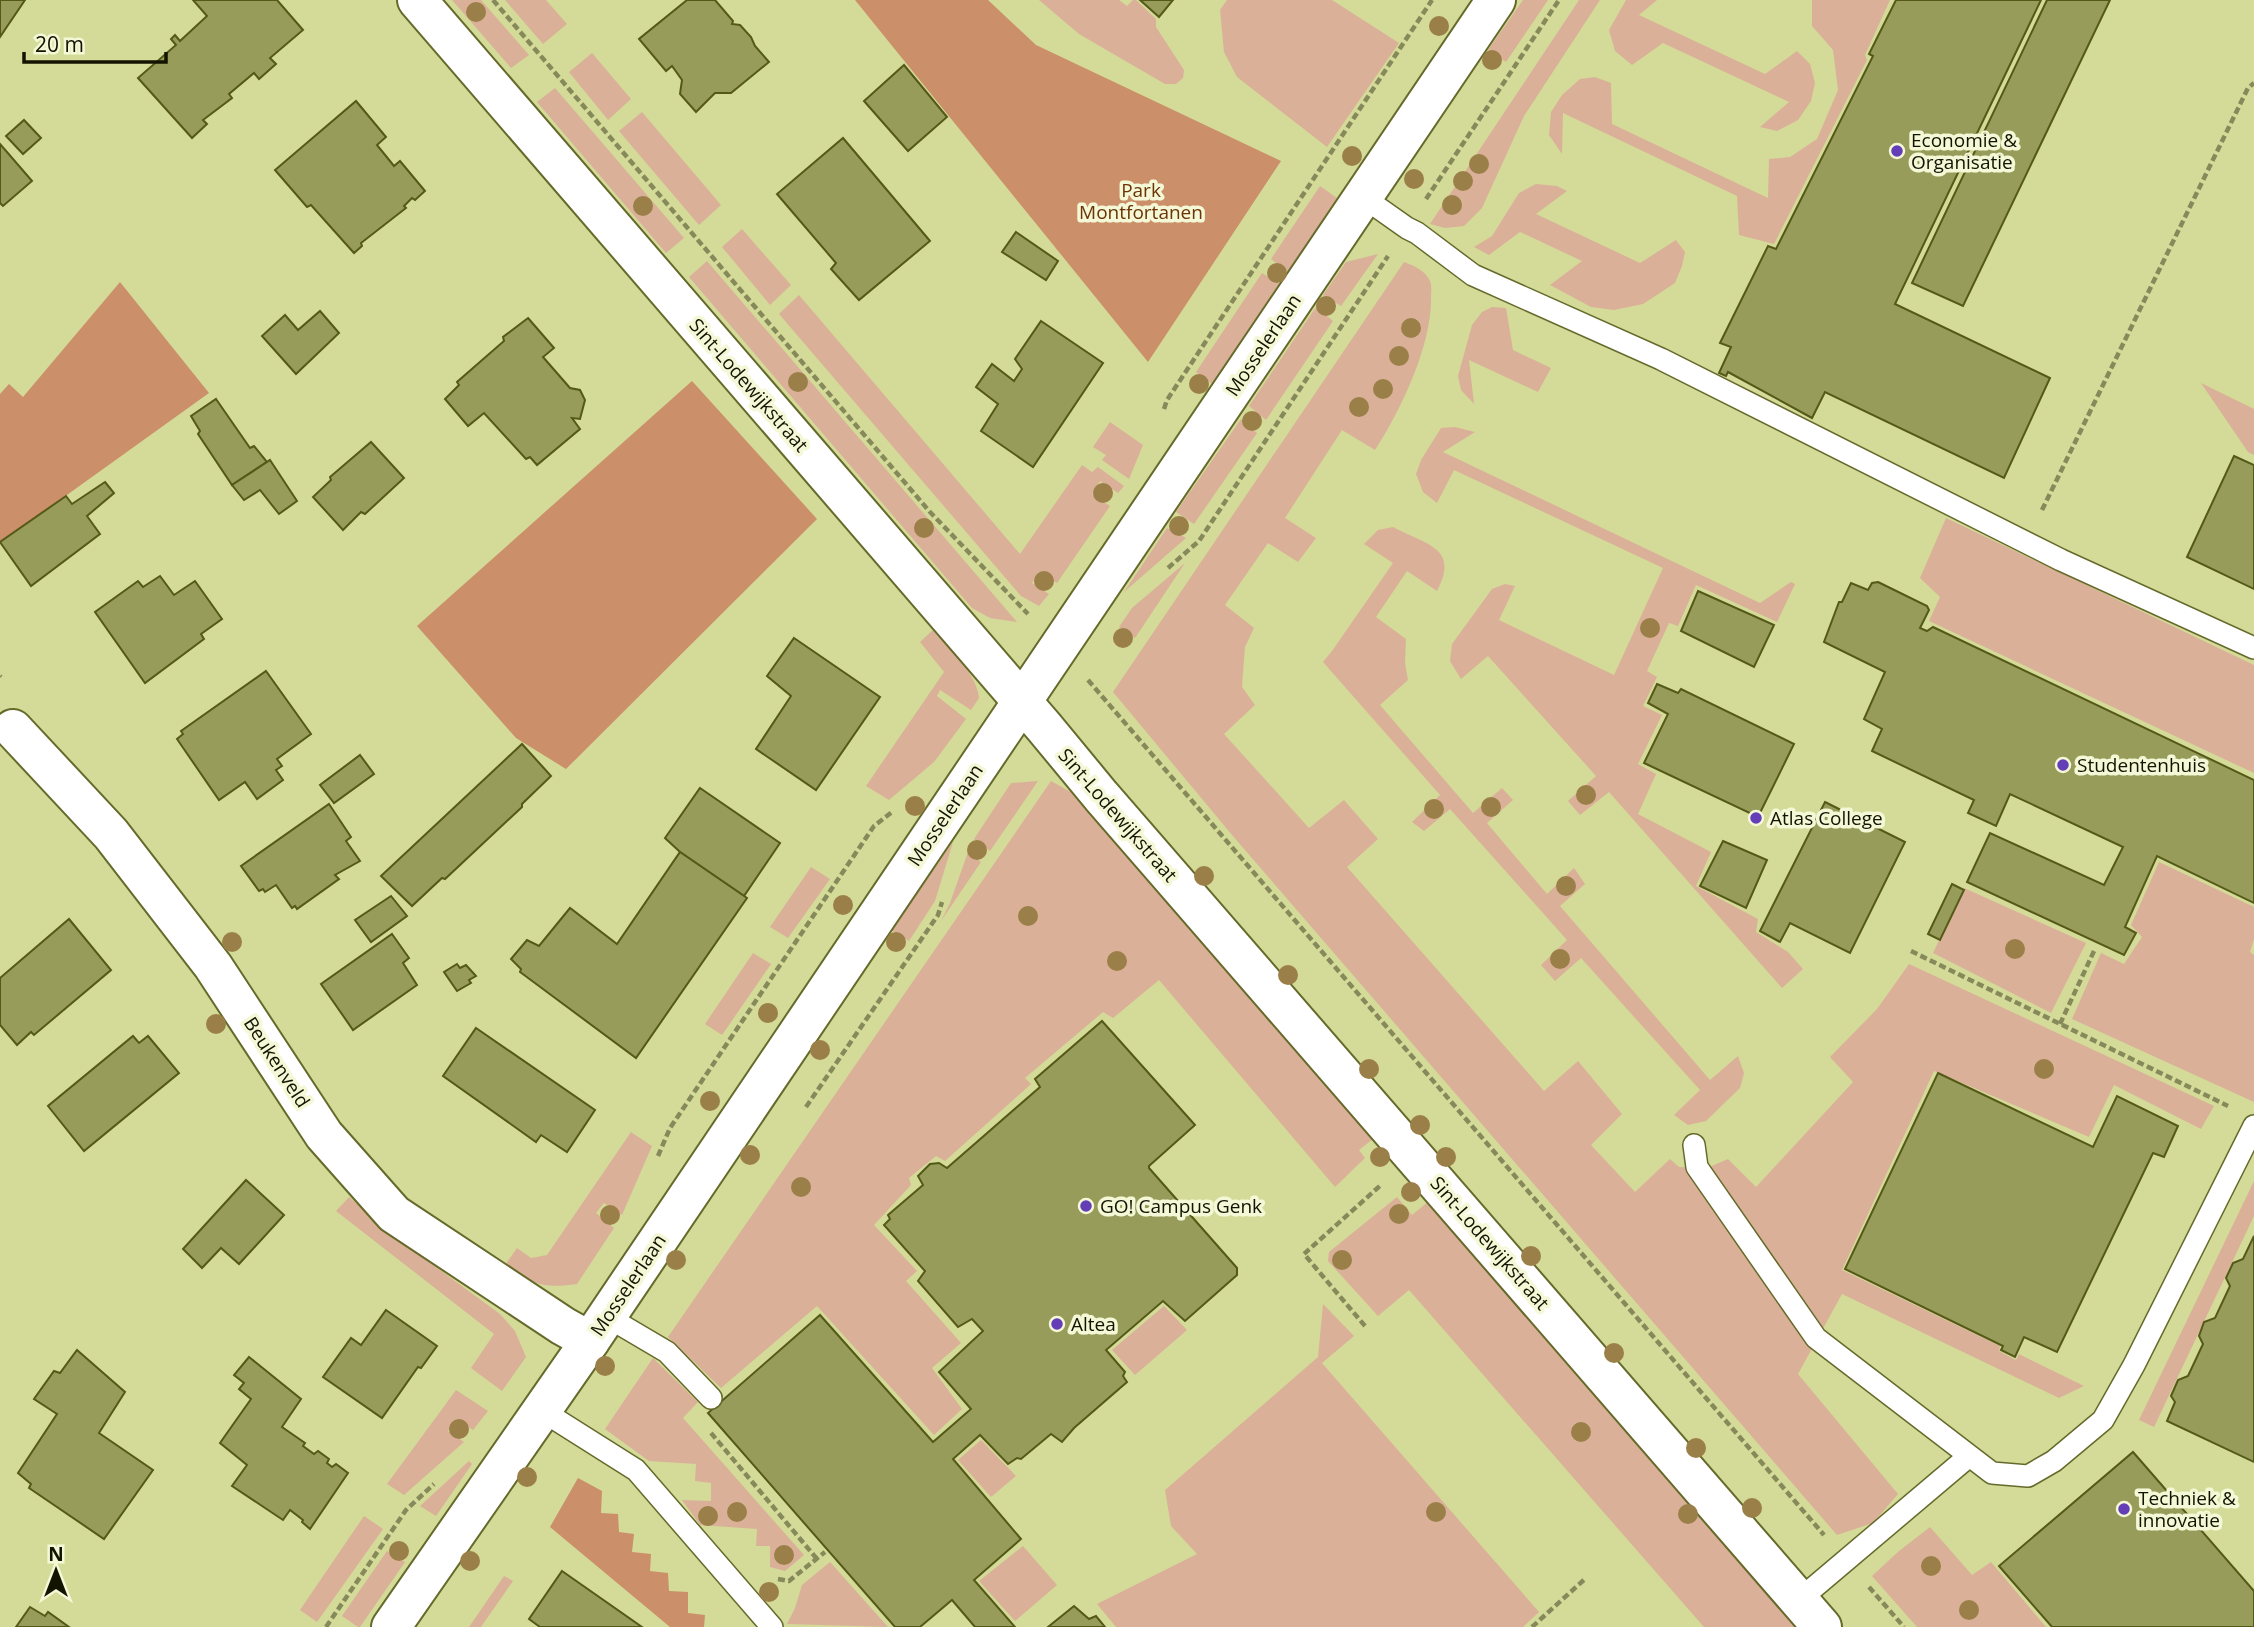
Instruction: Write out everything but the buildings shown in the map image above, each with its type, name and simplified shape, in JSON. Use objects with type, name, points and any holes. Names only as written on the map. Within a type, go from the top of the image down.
[{"type":"street","name":"Sint-Lodewijkstraat","points":[[417,0],[1101,796],[1811,1614]]},
{"type":"street","name":"Mosselerlaan","points":[[391,1627],[598,1329],[1496,0]]},
{"type":"street","name":"Beukenveld","points":[[13,729],[111,834],[214,966],[324,1135],[394,1214],[552,1319],[598,1329]]},
{"type":"lane","points":[[1363,197],[1473,275],[1661,359],[2026,542],[2254,648]]},
{"type":"lane","points":[[1694,1145],[1697,1167],[1816,1338],[1992,1473],[2028,1476],[2054,1461],[2103,1420],[2134,1365],[2254,1126]]},
{"type":"lane","points":[[598,1329],[667,1352],[711,1398]]},
{"type":"lane","points":[[541,1410],[636,1470],[772,1627]]},
{"type":"lane","points":[[1811,1614],[1847,1561],[1968,1457]]},
{"type":"path","points":[[493,0],[930,512],[1030,617]]},
{"type":"path","points":[[1168,569],[1199,541],[1559,0]]},
{"type":"path","points":[[2026,542],[2248,88],[2254,83]]},
{"type":"path","points":[[1082,673],[1904,1627]]},
{"type":"path","points":[[2060,1024],[2095,949]]},
{"type":"path","points":[[1911,951],[2230,1107]]},
{"type":"path","points":[[1366,1326],[1304,1254],[1385,1181]]},
{"type":"path","points":[[711,1398],[694,1413],[817,1559]]},
{"type":"path","points":[[741,1591],[760,1575],[789,1581],[825,1552]]},
{"type":"path","points":[[1532,1627],[1586,1578]]},
{"type":"shaded area","points":[[452,0],[481,0],[529,55],[511,68]]},
{"type":"shaded area","points":[[505,0],[546,0],[567,24],[543,44]]},
{"type":"shaded area","points":[[1039,0],[1119,0],[1127,6],[1136,0],[1156,19],[1156,27],[1184,70],[1183,78],[1176,84],[1165,84],[1079,34]]},
{"type":"shaded area","points":[[1227,0],[1332,0],[1399,43],[1327,147],[1237,77],[1224,52],[1220,10]]},
{"type":"shaded area","points":[[1523,0],[1548,0],[1506,62],[1488,50]]},
{"type":"shaded area","points":[[1579,0],[1600,0],[1524,116],[1482,208],[1464,226],[1445,228],[1430,224]]},
{"type":"shaded area","points":[[1626,0],[1657,0],[1639,15],[1765,74],[1797,51],[1810,64],[1815,83],[1811,101],[1798,120],[1777,131],[1760,127],[1789,102],[1663,43],[1632,65],[1615,51],[1609,30]]},
{"type":"shaded area","points":[[1812,0],[1890,0],[1865,55],[1867,60],[1774,244],[1739,235],[1737,196],[1563,113],[1562,154],[1549,135],[1551,112],[1562,95],[1580,79],[1595,77],[1611,83],[1612,124],[1768,198],[1769,159],[1790,157],[1817,139],[1838,90],[1833,50],[1812,26]]},
{"type":"shaded area","points":[[592,53],[631,99],[608,120],[569,72]]},
{"type":"shaded area","points":[[555,88],[684,238],[666,253],[537,102]]},
{"type":"shaded area","points":[[642,112],[721,205],[699,225],[619,131]]},
{"type":"shaded area","points":[[1536,184],[1557,186],[1567,191],[1536,214],[1640,263],[1676,240],[1685,252],[1675,283],[1643,304],[1614,310],[1591,307],[1550,285],[1582,261],[1520,232],[1489,255],[1474,247],[1492,236],[1519,193]]},
{"type":"shaded area","points":[[1320,186],[1337,198],[1288,272],[1271,259]]},
{"type":"shaded area","points":[[742,229],[791,285],[770,305],[722,247]]},
{"type":"shaded area","points":[[1378,254],[1341,306],[1323,295],[1346,262]]},
{"type":"shaded area","points":[[707,261],[1017,622],[990,618],[972,608],[689,277]]},
{"type":"shaded area","points":[[1404,262],[1422,271],[1431,283],[1430,316],[1421,356],[1395,416],[1375,450],[1342,430],[1285,518],[1316,538],[1298,562],[1268,543],[1225,605],[1254,628],[1245,647],[1242,687],[1255,705],[1224,734],[1309,828],[1344,800],[1378,839],[1347,867],[1544,1091],[1578,1061],[1622,1114],[1591,1145],[1635,1192],[1670,1159],[1679,1167],[1707,1168],[1728,1159],[1756,1187],[1853,1082],[1830,1057],[1877,1009],[1909,964],[2214,1106],[2201,1129],[2114,1085],[2089,1137],[1934,1071],[1842,1270],[2000,1346],[1999,1351],[2016,1360],[2019,1354],[2084,1386],[2059,1398],[1842,1294],[1798,1374],[1898,1494],[1873,1523],[1837,1535],[1232,835],[1113,692]]},
{"type":"shaded area","points":[[1262,273],[1280,284],[1212,384],[1196,372]]},
{"type":"shaded area","points":[[799,295],[1020,554],[1082,465],[1092,472],[1098,467],[1124,486],[1118,493],[1100,481],[1092,494],[1110,506],[1057,583],[1039,572],[1032,583],[1049,594],[1039,606],[1021,596],[779,314]]},
{"type":"shaded area","points":[[1316,307],[1333,321],[1266,420],[1249,406]]},
{"type":"shaded area","points":[[1492,307],[1506,308],[1513,350],[1551,368],[1538,392],[1469,360],[1474,404],[1461,390],[1458,376],[1472,325],[1482,312]]},
{"type":"shaded area","points":[[2201,383],[2254,409],[2254,455],[2248,452]]},
{"type":"shaded area","points":[[1241,419],[1257,433],[1194,524],[1176,512]]},
{"type":"shaded area","points":[[1110,422],[1143,445],[1129,479],[1102,460],[1106,455],[1093,447]]},
{"type":"shaded area","points":[[1455,427],[1475,432],[1443,452],[1760,603],[1791,582],[1795,584],[1777,622],[1696,585],[1678,626],[1669,623],[1647,671],[1657,677],[1643,706],[1662,715],[1638,764],[1656,774],[1638,814],[1711,852],[1696,886],[1758,919],[1756,932],[1788,952],[1803,969],[1782,988],[1609,792],[1580,815],[1568,801],[1596,776],[1488,656],[1461,679],[1450,661],[1452,644],[1492,589],[1505,584],[1515,586],[1499,620],[1614,675],[1663,568],[1454,470],[1437,503],[1423,492],[1416,474],[1421,460],[1441,428]]},
{"type":"shaded area","points":[[1946,518],[2254,665],[2254,773],[1929,621],[1940,597],[1920,578]]},
{"type":"shaded area","points":[[1393,527],[1436,549],[1442,556],[1444,565],[1437,591],[1407,571],[1376,617],[1406,639],[1405,663],[1408,680],[1380,705],[1473,813],[1502,788],[1513,800],[1487,823],[1547,894],[1574,868],[1585,884],[1560,906],[1710,1080],[1738,1056],[1744,1073],[1740,1088],[1706,1121],[1688,1125],[1674,1115],[1700,1090],[1581,958],[1555,981],[1541,965],[1567,940],[1450,809],[1424,831],[1412,822],[1440,795],[1323,662],[1393,563],[1364,544],[1378,530]]},
{"type":"shaded area","points":[[1167,528],[1186,538],[1124,592]]},
{"type":"shaded area","points":[[1185,563],[1135,638],[1119,627],[1132,608]]},
{"type":"shaded area","points":[[934,629],[968,671],[979,698],[971,710],[940,690],[937,696],[966,719],[934,762],[889,800],[866,786],[944,672],[920,642]]},
{"type":"shaded area","points":[[1038,781],[990,851],[974,839],[1011,783]]},
{"type":"shaded area","points":[[1051,781],[1076,795],[1373,1139],[1359,1150],[1365,1158],[1335,1187],[1159,980],[1113,1018],[1103,1012],[1025,1078],[1031,1084],[945,1161],[936,1156],[909,1178],[911,1185],[874,1225],[917,1271],[906,1281],[961,1343],[932,1368],[962,1409],[934,1435],[817,1306],[721,1388],[668,1337]]},
{"type":"shaded area","points":[[953,842],[935,901],[909,941],[891,930]]},
{"type":"shaded area","points":[[968,852],[981,862],[941,921],[950,903]]},
{"type":"shaded area","points":[[2159,862],[2254,907],[2254,939],[2250,952],[2254,955],[2254,1102],[2072,1019],[2101,953],[2124,964],[2142,937],[2131,925]]},
{"type":"shaded area","points":[[811,867],[830,879],[788,938],[770,927]]},
{"type":"shaded area","points":[[1964,888],[2086,943],[2051,1013],[1933,953]]},
{"type":"shaded area","points":[[753,953],[771,964],[722,1035],[705,1024]]},
{"type":"shaded area","points":[[631,1132],[652,1146],[622,1215],[604,1203],[596,1213],[614,1228],[577,1284],[538,1284],[505,1265],[517,1248],[531,1258],[547,1255]]},
{"type":"shaded area","points":[[2254,1181],[2254,1216],[2154,1427],[2139,1420]]},
{"type":"shaded area","points":[[349,1197],[395,1237],[500,1314],[515,1331],[526,1357],[502,1391],[471,1368],[494,1334],[336,1211]]},
{"type":"shaded area","points":[[1397,1197],[1412,1215],[1429,1201],[1798,1627],[1704,1627],[1409,1290],[1378,1316],[1328,1261],[1329,1252]]},
{"type":"shaded area","points":[[1323,1304],[1354,1336],[1322,1363],[1539,1612],[1523,1627],[1116,1627],[1097,1604],[1197,1554],[1171,1526],[1165,1490],[1318,1357]]},
{"type":"shaded area","points":[[1164,1306],[1187,1330],[1135,1375],[1112,1350]]},
{"type":"shaded area","points":[[653,1358],[698,1402],[683,1418],[804,1555],[785,1571],[770,1567],[770,1546],[756,1546],[757,1529],[700,1525],[682,1500],[711,1501],[711,1483],[695,1481],[696,1464],[649,1461],[605,1429]]},
{"type":"shaded area","points":[[456,1390],[488,1411],[473,1430],[456,1419],[448,1431],[464,1442],[404,1495],[387,1484]]},
{"type":"shaded area","points":[[981,1440],[1016,1476],[991,1497],[958,1460]]},
{"type":"shaded area","points":[[469,1461],[472,1464],[436,1516],[420,1506]]},
{"type":"shaded area","points":[[364,1516],[383,1529],[317,1622],[300,1610]]},
{"type":"shaded area","points":[[1930,1527],[1972,1575],[1991,1562],[2046,1627],[1917,1627],[1872,1576]]},
{"type":"shaded area","points":[[1023,1546],[1057,1585],[1015,1621],[979,1581]]},
{"type":"shaded area","points":[[387,1551],[405,1562],[358,1627],[342,1616]]},
{"type":"shaded area","points":[[830,1562],[888,1627],[787,1624],[802,1585]]},
{"type":"shaded area","points":[[504,1576],[513,1581],[481,1627],[469,1627]]},
{"type":"green space","name":"Park Montfortanen","points":[[855,0],[988,0],[1036,45],[1281,161],[1148,362]]},
{"type":"green space","points":[[120,282],[209,393],[0,543],[0,394],[9,384],[23,397]]},
{"type":"green space","points":[[692,381],[817,519],[566,769],[516,738],[417,626]]},
{"type":"green space","points":[[578,1478],[602,1491],[601,1513],[618,1514],[619,1532],[634,1534],[632,1552],[651,1554],[650,1571],[668,1573],[669,1591],[688,1592],[688,1613],[705,1615],[704,1627],[670,1627],[550,1527]]},
{"type":"place","name":"Economie & Organisatie","points":[[1897,151]]},
{"type":"place","name":"Studentenhuis","points":[[2063,765]]},
{"type":"place","name":"Atlas College","points":[[1756,818]]},
{"type":"place","name":"GO! Campus Genk","points":[[1086,1206]]},
{"type":"place","name":"Altea","points":[[1057,1324]]},
{"type":"place","name":"Techniek & innovatie","points":[[2124,1509]]}]
